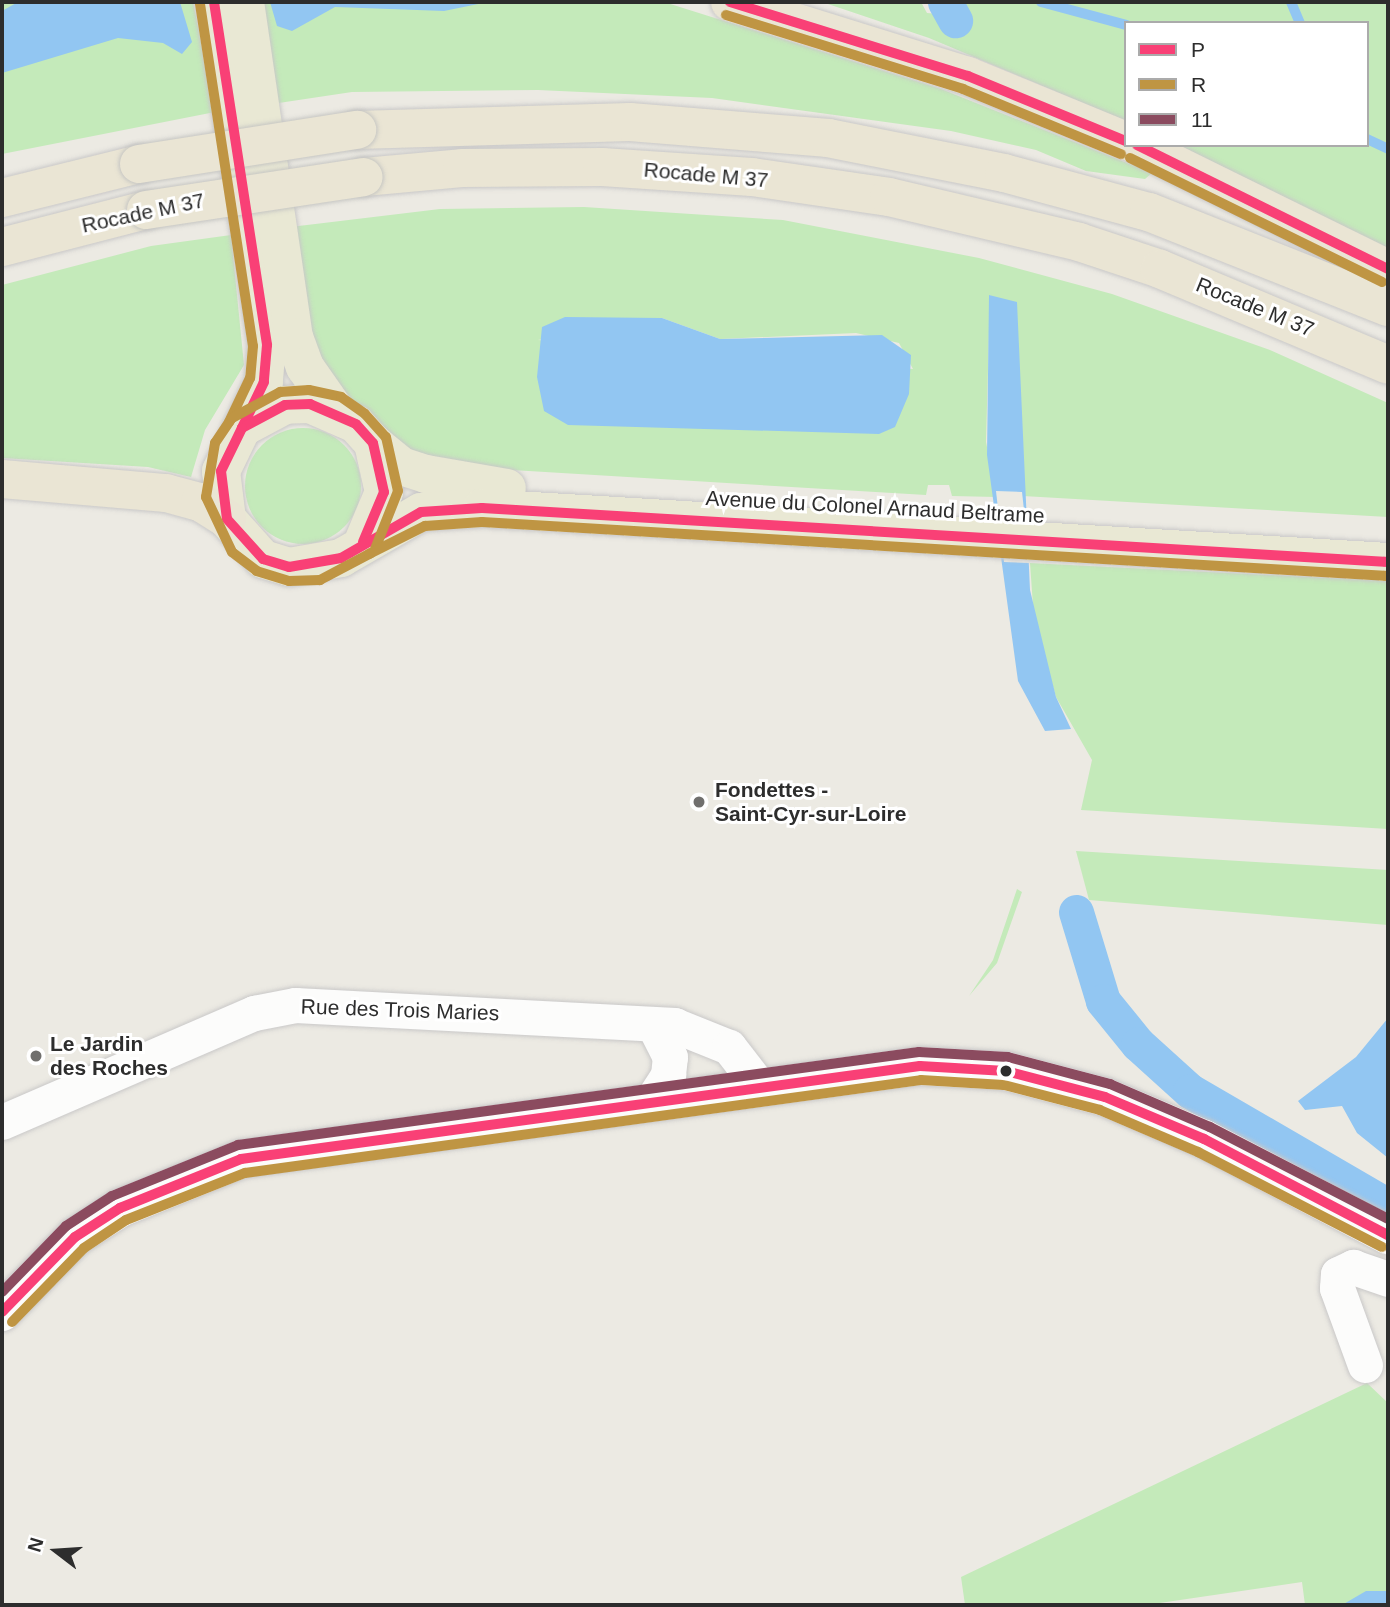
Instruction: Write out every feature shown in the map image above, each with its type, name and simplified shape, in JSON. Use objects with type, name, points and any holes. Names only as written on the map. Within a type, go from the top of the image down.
[{"type":"highway","points":[[730,2],[968,76],[1124,140]]},
{"type":"highway","points":[[2,198],[139,164],[357,130],[630,122],[828,138],[1004,173],[1149,212],[1388,307]]},
{"type":"highway","points":[[1140,147],[1388,269]]},
{"type":"highway","name":"Rocade M 37","points":[[2,247],[146,210],[364,177],[462,167],[602,167],[752,177],[889,197],[1079,242],[1160,269],[1388,365]]},
{"type":"highway","points":[[2,479],[166,493],[200,502],[227,519]]},
{"type":"main road","points":[[214,2],[267,345],[264,382],[221,471],[227,519],[263,559],[289,567],[316,567],[363,542],[384,492],[373,443],[335,410],[305,367],[295,337],[245,2]]},
{"type":"main road","points":[[242,428],[285,405],[335,410]]},
{"type":"main road","name":"Avenue du Colonel Arnaud Beltrame","points":[[373,443],[401,466],[487,487],[1013,526],[1388,562]]},
{"type":"main road","name":"Avenue du Colonel Arnaud Beltrame","points":[[363,542],[421,512],[460,508],[1388,536]]},
{"type":"street","name":"Rue des Trois Maries","points":[[2,1122],[277,1007],[438,1008],[693,1029],[729,1047],[760,1087]]},
{"type":"street","points":[[652,1100],[668,1074],[670,1057],[654,1025]]},
{"type":"street","points":[[2,1312],[75,1237],[120,1208],[241,1159],[652,1100],[920,1066],[992,1068],[1057,1082],[1204,1139],[1388,1235]]},
{"type":"street","points":[[1365,1365],[1337,1288],[1338,1274],[1353,1267],[1388,1279]]},
{"type":"green space","points":[[2,2],[193,2],[215,112],[2,154]]},
{"type":"green space","points":[[256,2],[664,2],[941,89],[1152,173],[1145,179],[1086,171],[1036,150],[951,131],[712,98],[538,90],[352,92],[272,104]]},
{"type":"green space","points":[[822,2],[921,2],[927,13],[963,16],[956,2],[1388,2],[1388,249],[1183,147],[1369,147],[1369,21],[1124,21],[1124,120],[929,38]]},
{"type":"green space","points":[[584,207],[783,220],[979,258],[1112,294],[1270,350],[1388,403],[1388,517],[1023,496],[1018,408],[990,295],[986,442],[997,497],[952,496],[949,485],[928,485],[926,495],[427,465],[329,378],[312,352],[282,228],[440,209]],"holes":[[[662,318],[720,339],[856,333],[899,343],[913,369],[538,340]]]},
{"type":"green space","points":[[231,235],[244,365],[205,430],[191,477],[148,467],[2,458],[2,285],[151,246]]},
{"type":"green space","points":[[303,428],[325,432],[344,445],[357,464],[361,486],[357,508],[344,527],[325,540],[303,544],[281,540],[262,527],[249,508],[245,486],[249,464],[262,445],[281,432]]},
{"type":"green space","points":[[1030,563],[1388,581],[1388,829],[1081,810],[1092,760],[1056,697],[1034,620]]},
{"type":"green space","points":[[1076,851],[1388,870],[1388,925],[1089,900]]},
{"type":"green space","points":[[1017,889],[1022,892],[997,963],[969,996],[993,960]]},
{"type":"green space","points":[[1367,1383],[1388,1403],[1388,1605],[1305,1605],[1302,1582],[1146,1605],[965,1605],[961,1577]]},
{"type":"water","points":[[18,2],[180,2],[192,42],[182,54],[163,43],[118,38],[2,73],[2,11]]},
{"type":"water","points":[[270,2],[488,2],[444,11],[335,7],[292,31],[277,26]]},
{"type":"water","points":[[989,295],[1017,302],[1030,590],[1056,697],[1071,729],[1045,731],[1018,681],[987,455]]},
{"type":"water","points":[[565,317],[662,318],[720,339],[882,335],[911,355],[909,394],[895,427],[879,434],[568,425],[544,411],[537,377],[542,327]]},
{"type":"water","points":[[1388,1018],[1388,1158],[1357,1133],[1342,1106],[1305,1110],[1298,1101],[1356,1057]]},
{"type":"water","points":[[1366,1591],[1388,1591],[1388,1605],[1342,1605]]},
{"type":"pier","points":[[996,491],[1022,492],[1030,563],[1004,562]]},
{"type":"waterway","points":[[945,2],[955,20]]},
{"type":"waterway","points":[[1041,2],[1124,24]]},
{"type":"waterway","points":[[1291,2],[1299,21]]},
{"type":"waterway","points":[[1369,140],[1388,149]]},
{"type":"waterway","points":[[1076,912],[1103,1001],[1138,1044],[1190,1091],[1388,1206]]},
{"type":"transit line","name":"P","points":[[214,2],[267,345],[264,382],[242,428]]},
{"type":"transit line","name":"P","points":[[730,2],[968,76],[1124,140]]},
{"type":"transit line","name":"R","points":[[200,4],[253,346],[250,378],[229,422]]},
{"type":"transit line","name":"R","points":[[726,15],[963,89],[1121,154]]},
{"type":"transit line","name":"P","points":[[1141,147],[1388,269]]},
{"type":"transit line","name":"R","points":[[1130,158],[1382,282]]},
{"type":"transit line","name":"R","points":[[371,553],[320,580],[289,581],[257,571],[232,552],[206,497],[215,443],[232,418],[280,392],[309,390],[341,397],[365,414],[386,437],[398,491],[375,549]]},
{"type":"transit line","name":"P","points":[[363,542],[384,492],[373,443],[356,424],[310,404],[285,405],[242,428],[221,471],[227,519],[263,559],[289,567],[341,558],[421,512],[482,508],[1388,562]]},
{"type":"transit line","name":"R","points":[[369,554],[425,526],[482,522],[1387,576]]},
{"type":"transit line","name":"11","points":[[2,1292],[66,1226],[112,1196],[238,1145],[919,1052],[1008,1057],[1110,1084],[1210,1127],[1388,1219]]},
{"type":"transit line","name":"P","points":[[2,1312],[75,1237],[120,1208],[241,1159],[920,1066],[1006,1071],[1105,1097],[1204,1139],[1388,1235]]},
{"type":"transit line","name":"R","points":[[12,1322],[84,1248],[126,1220],[245,1173],[921,1080],[1004,1085],[1100,1110],[1198,1152],[1382,1247]]},
{"type":"place","name":"Fondettes - Saint-Cyr-sur-Loire","points":[[699,802]]},
{"type":"place","name":"Le Jardin des Roches","points":[[36,1056]]}]
